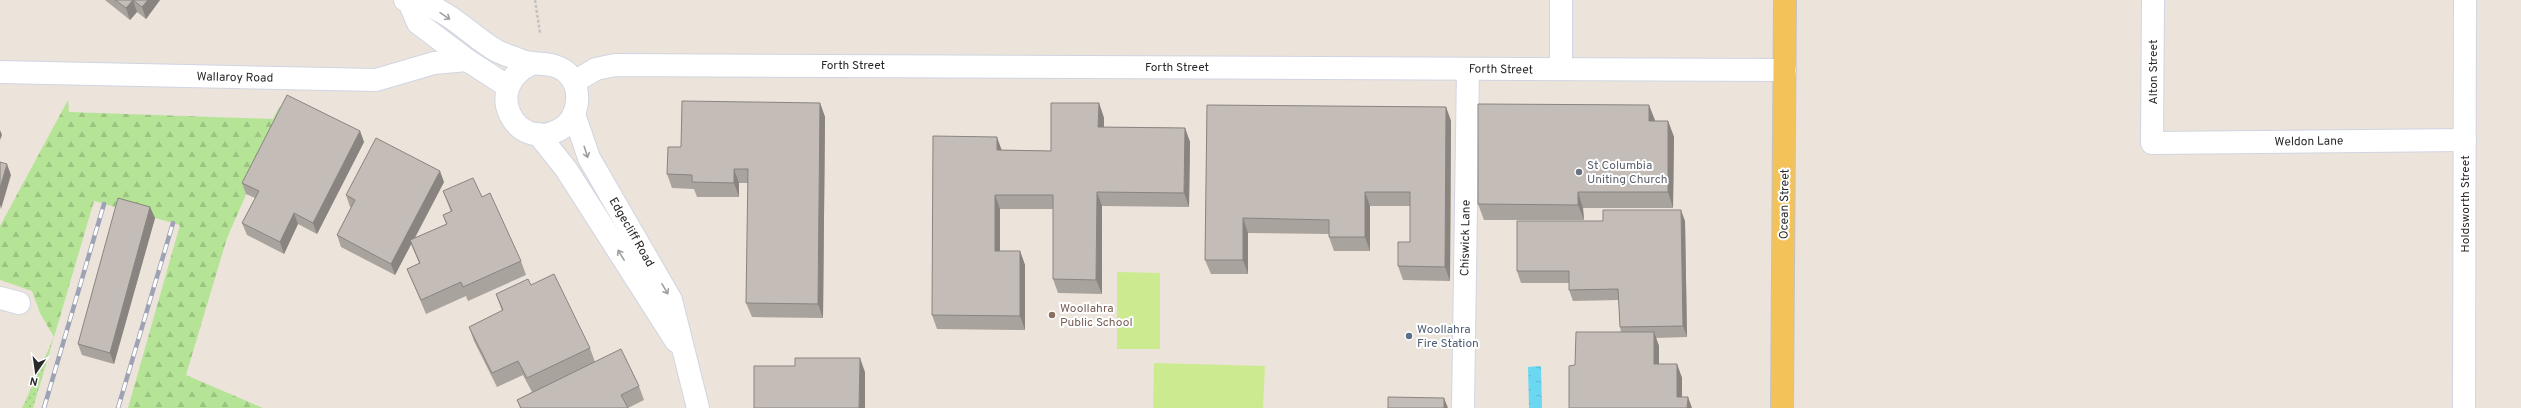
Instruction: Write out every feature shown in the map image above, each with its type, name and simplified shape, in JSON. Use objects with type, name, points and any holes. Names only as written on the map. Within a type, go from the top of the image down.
[{"type":"main road","name":"Ocean Street","points":[[1782,408],[1785,0]]},
{"type":"street","points":[[1561,0],[1561,70]]},
{"type":"street","name":"Alton Street","points":[[2152,143],[2153,0]]},
{"type":"street","name":"Holdsworth Street","points":[[2464,408],[2465,0]]},
{"type":"street","points":[[407,1],[434,8],[497,51],[537,63],[556,65],[566,72],[574,82],[578,92],[574,114],[559,130],[538,134],[525,131],[511,117],[505,99],[508,86],[521,69],[537,63]]},
{"type":"street","points":[[407,1],[418,23],[467,60],[508,86]]},
{"type":"street","name":"Wallaroy Road","points":[[0,72],[376,80],[434,63],[467,60]]},
{"type":"street","name":"Forth Street","points":[[574,82],[596,69],[615,64],[1785,70]]},
{"type":"street","name":"Chiswick Lane","points":[[1463,408],[1468,69]]},
{"type":"street","name":"Edgecliff Road","points":[[574,114],[589,158],[672,300],[683,351],[694,383],[698,408]]},
{"type":"street","name":"Edgecliff Road","points":[[538,134],[566,169],[683,351]]},
{"type":"street","name":"Weldon Lane","points":[[2152,143],[2465,140]]},
{"type":"path","points":[[535,0],[537,63]]},
{"type":"green space","points":[[68,100],[69,112],[273,119],[279,107],[285,106],[227,238],[186,375],[263,408],[128,408],[180,225],[94,201],[54,337],[40,313],[32,291],[0,280],[0,226]]},
{"type":"green space","points":[[1117,272],[1160,273],[1160,349],[1117,349]]},
{"type":"green space","points":[[54,337],[33,408],[22,408],[24,404]]},
{"type":"green space","points":[[1154,363],[1265,366],[1263,408],[1153,408]]},
{"type":"water","points":[[1541,366],[1542,408],[1529,408],[1528,367]]},
{"type":"building","points":[[115,0],[133,0],[126,8]]},
{"type":"building","points":[[133,0],[148,0],[142,7]]},
{"type":"building","points":[[287,95],[360,131],[313,223],[294,213],[280,242],[242,223],[259,191],[242,183]]},
{"type":"building","points":[[682,101],[820,103],[818,304],[746,303],[748,169],[734,169],[734,183],[692,182],[692,175],[667,174],[668,147],[681,147]]},
{"type":"building","points":[[1051,103],[1099,103],[1098,127],[1185,128],[1184,193],[1097,192],[1096,280],[1053,279],[1053,195],[995,195],[995,251],[1020,251],[1020,316],[932,315],[933,136],[997,137],[997,150],[1051,151]]},
{"type":"building","name":"St Columbia Uniting Church","points":[[1478,104],[1649,105],[1649,121],[1668,121],[1668,192],[1578,192],[1578,205],[1478,204]]},
{"type":"building","points":[[1207,105],[1446,107],[1445,267],[1398,266],[1398,242],[1410,242],[1410,192],[1365,192],[1365,237],[1329,237],[1329,220],[1243,218],[1243,260],[1205,260]]},
{"type":"building","points":[[376,138],[440,171],[391,264],[337,235],[355,200],[346,195]]},
{"type":"building","points":[[0,162],[7,164],[0,188]]},
{"type":"building","points":[[473,178],[482,197],[490,193],[521,261],[463,287],[461,282],[421,300],[407,269],[420,263],[410,240],[447,224],[443,215],[452,211],[443,191]]},
{"type":"building","points":[[118,198],[150,207],[110,353],[78,344]]},
{"type":"building","points":[[1603,210],[1681,210],[1683,326],[1620,327],[1618,289],[1569,290],[1569,271],[1517,271],[1517,221],[1603,221]]},
{"type":"building","points":[[554,274],[590,348],[527,378],[518,361],[492,373],[469,327],[503,310],[496,294],[528,279],[531,285]]},
{"type":"building","points":[[1576,332],[1654,332],[1654,364],[1677,364],[1677,397],[1688,397],[1687,408],[1569,408],[1569,366],[1575,365]]},
{"type":"building","points":[[621,349],[639,386],[621,395],[628,408],[521,408],[517,400]]},
{"type":"building","points":[[795,358],[860,358],[859,408],[754,408],[754,366],[795,366]]},
{"type":"building","points":[[1388,397],[1444,398],[1444,408],[1388,408]]},
{"type":"railway","points":[[44,408],[104,204]]},
{"type":"railway","points":[[118,408],[173,223]]},
{"type":"place","name":"St Columbia Uniting Church","points":[[1579,172]]},
{"type":"place","name":"Woollahra Public School","points":[[1052,315]]},
{"type":"place","name":"Woollahra Fire Station","points":[[1409,336]]}]
